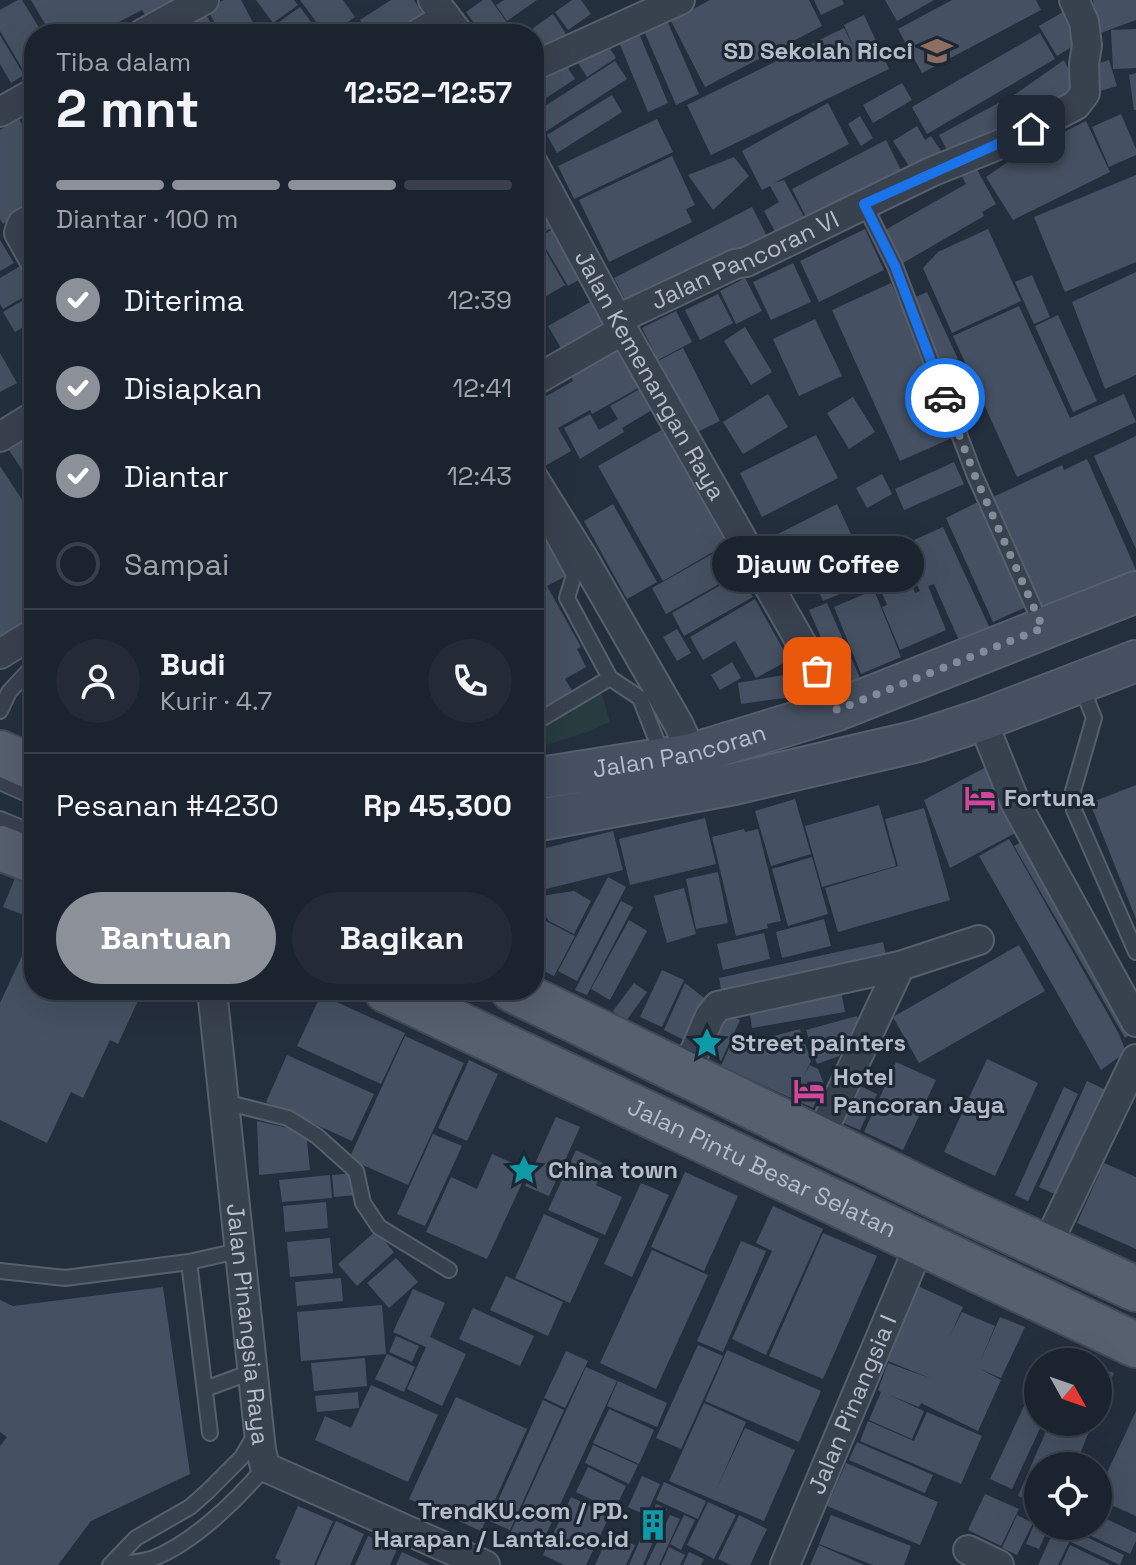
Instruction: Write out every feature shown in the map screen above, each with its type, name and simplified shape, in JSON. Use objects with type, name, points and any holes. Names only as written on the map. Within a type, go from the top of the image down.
[{"type":"main road","name":"Jalan Pancoran","points":[[544,778],[678,758],[837,710],[1136,592]]},
{"type":"main road","name":"Jalan Pancoran","points":[[544,819],[734,784],[918,741],[1081,685],[1136,661]]},
{"type":"main road","points":[[0,753],[24,764]]},
{"type":"main road","points":[[0,848],[24,857]]},
{"type":"main road","name":"Jalan Pintu Besar Selatan","points":[[407,1000],[1136,1345]]},
{"type":"main road","name":"Jalan Pintu Besar Selatan","points":[[533,1000],[1045,1249],[1136,1289]]},
{"type":"street","points":[[160,24],[204,0]]},
{"type":"street","points":[[544,61],[680,0]]},
{"type":"street","name":"Jalan Pancoran VI","points":[[544,374],[620,324],[735,264],[746,262],[931,172],[1008,141],[1076,105],[1084,98],[1087,34],[1074,0]]},
{"type":"street","points":[[0,112],[24,99]]},
{"type":"street","name":"Jalan Kemenangan Raya","points":[[544,206],[620,324],[837,710]]},
{"type":"street","points":[[0,437],[24,422]]},
{"type":"street","points":[[544,496],[679,725],[678,758]]},
{"type":"street","points":[[0,654],[24,639]]},
{"type":"street","points":[[982,720],[1015,802],[1136,1022]]},
{"type":"street","points":[[0,868],[24,877]]},
{"type":"street","points":[[685,1074],[710,1016],[718,1006],[900,966],[979,940]]},
{"type":"street","points":[[819,1139],[900,966]]},
{"type":"street","name":"Jalan Pinangsia Raya","points":[[213,1000],[265,1467],[485,1565]]},
{"type":"street","points":[[1045,1249],[1136,1059]]},
{"type":"street","name":"Jalan Pinangsia I","points":[[785,1565],[920,1244]]},
{"type":"street","points":[[968,1550],[999,1565]]},
{"type":"lane","points":[[864,204],[895,266],[975,476],[1043,628]]},
{"type":"lane","points":[[544,519],[574,575],[567,598],[610,678],[640,698],[678,758]]},
{"type":"lane","points":[[0,711],[9,692],[24,676]]},
{"type":"lane","points":[[544,717],[610,678]]},
{"type":"lane","points":[[1081,685],[1094,718],[1073,791],[1074,810],[1136,952]]},
{"type":"lane","points":[[0,782],[24,793]]},
{"type":"lane","points":[[0,819],[24,829]]},
{"type":"lane","points":[[225,1102],[288,1118],[317,1136],[356,1171],[363,1203],[379,1227],[449,1270]]},
{"type":"lane","points":[[0,1271],[65,1278],[189,1262],[242,1250]]},
{"type":"lane","points":[[189,1262],[210,1433]]},
{"type":"lane","points":[[205,1389],[254,1371]]},
{"type":"lane","points":[[110,1565],[136,1538],[190,1507],[207,1492],[242,1457],[259,1429]]},
{"type":"lane","points":[[110,1565],[154,1558],[181,1542],[206,1525],[265,1467]]},
{"type":"green space","points":[[601,691],[610,722],[544,746],[544,722]]},
{"type":"building","points":[[22,0],[37,24],[24,24],[24,72],[0,31],[0,10]]},
{"type":"building","points":[[31,0],[176,0],[145,15],[142,10],[115,24],[45,24]]},
{"type":"building","points":[[224,0],[241,0],[254,24],[215,24],[207,9]]},
{"type":"building","points":[[256,0],[294,0],[298,5],[273,23]]},
{"type":"building","points":[[300,0],[343,0],[355,17],[345,24],[318,24]]},
{"type":"building","points":[[391,0],[414,0],[427,21],[422,24],[362,24],[360,20]]},
{"type":"building","points":[[483,0],[491,0],[508,24],[475,24],[466,12]]},
{"type":"building","points":[[504,0],[537,0],[507,21],[496,5]]},
{"type":"building","points":[[572,0],[581,0],[591,14],[568,30],[555,12]]},
{"type":"building","points":[[710,0],[809,0],[822,26],[705,87],[671,21]]},
{"type":"building","points":[[814,0],[842,0],[844,4],[821,15]]},
{"type":"building","points":[[885,0],[934,0],[897,21]]},
{"type":"building","name":"SD Sekolah Ricci","points":[[952,0],[1036,0],[1041,10],[922,73],[898,29]]},
{"type":"building","points":[[1093,0],[1136,0],[1136,20],[1098,34]]},
{"type":"building","points":[[300,7],[313,24],[276,24]]},
{"type":"building","points":[[204,11],[211,24],[193,24],[190,19]]},
{"type":"building","points":[[1063,12],[1080,42],[1057,56],[1039,26]]},
{"type":"building","points":[[553,14],[566,34],[544,50],[544,24],[539,24]]},
{"type":"building","points":[[864,15],[889,69],[711,155],[687,105],[844,28],[854,48],[844,25]]},
{"type":"building","points":[[665,16],[699,94],[676,105],[642,26]]},
{"type":"building","points":[[1136,29],[1136,68],[1113,69],[1111,30]]},
{"type":"building","points":[[638,31],[668,103],[648,112],[618,40]]},
{"type":"building","points":[[1040,33],[1055,59],[927,134],[912,107]]},
{"type":"building","points":[[0,35],[24,75],[11,83],[0,64]]},
{"type":"building","points":[[602,36],[616,58],[587,77],[573,55]]},
{"type":"building","points":[[561,57],[575,79],[544,99],[544,68]]},
{"type":"building","points":[[1064,60],[1082,97],[953,161],[939,135],[1017,93]]},
{"type":"building","points":[[1109,60],[1117,86],[1093,93],[1085,68]]},
{"type":"building","points":[[615,61],[627,79],[545,132],[544,107]]},
{"type":"building","points":[[1136,73],[1136,110],[1134,110],[1129,75]]},
{"type":"building","points":[[902,83],[912,100],[873,123],[863,105]]},
{"type":"building","points":[[612,95],[622,112],[557,153],[547,135]]},
{"type":"building","points":[[828,103],[849,144],[774,183],[784,180],[808,224],[779,239],[764,211],[779,202],[770,186],[762,190],[742,151]]},
{"type":"building","points":[[1121,114],[1136,155],[1109,167],[1092,127]]},
{"type":"building","points":[[860,116],[873,138],[861,146],[848,124]]},
{"type":"building","points":[[19,119],[24,127],[24,212],[3,224],[0,219],[0,130]]},
{"type":"building","points":[[657,119],[673,152],[574,199],[558,166]]},
{"type":"building","points":[[1086,121],[1110,172],[1013,220],[986,177],[1018,155]]},
{"type":"building","points":[[917,126],[925,140],[931,136],[946,158],[916,177],[893,141]]},
{"type":"building","points":[[886,140],[904,176],[810,225],[792,189]]},
{"type":"building","points":[[672,156],[695,205],[686,209],[692,222],[609,262],[579,200]]},
{"type":"building","points":[[734,157],[749,176],[713,210],[688,175]]},
{"type":"building","points":[[976,168],[996,204],[982,212],[984,216],[903,263],[885,230],[966,184],[962,176]]},
{"type":"building","points":[[1136,175],[1136,262],[1065,292],[1034,217]]},
{"type":"building","points":[[548,205],[558,224],[544,232],[544,207]]},
{"type":"building","points":[[752,207],[768,238],[630,309],[614,278]]},
{"type":"building","points":[[560,225],[588,275],[568,286],[544,245],[544,234]]},
{"type":"building","points":[[865,229],[884,270],[819,302],[800,261]]},
{"type":"building","points":[[988,229],[1021,301],[952,333],[923,268],[938,252]]},
{"type":"building","points":[[0,240],[14,263],[0,271]]},
{"type":"building","points":[[544,248],[565,285],[544,297]]},
{"type":"building","points":[[793,263],[811,302],[771,320],[753,282]]},
{"type":"building","points":[[24,264],[24,297],[3,309],[0,304],[0,278]]},
{"type":"building","points":[[1136,272],[1136,375],[1105,389],[1072,302]]},
{"type":"building","points":[[1032,275],[1050,317],[1034,324],[1015,282]]},
{"type":"building","points":[[745,278],[762,311],[736,324],[720,291]]},
{"type":"building","points":[[891,283],[959,435],[900,461],[832,310]]},
{"type":"building","points":[[927,292],[958,359],[942,367],[911,299]]},
{"type":"building","points":[[718,294],[733,323],[700,340],[685,310]]},
{"type":"building","points":[[24,300],[24,327],[15,332],[3,312]]},
{"type":"building","points":[[594,300],[610,329],[565,355],[548,326]]},
{"type":"building","points":[[1019,306],[1070,418],[1124,394],[1136,422],[1017,477],[953,336]]},
{"type":"building","points":[[676,311],[692,342],[658,360],[642,328]]},
{"type":"building","points":[[1058,315],[1097,401],[1073,412],[1035,326]]},
{"type":"building","points":[[815,319],[842,376],[799,396],[773,339]]},
{"type":"building","points":[[745,327],[772,372],[751,385],[724,341]]},
{"type":"building","points":[[683,348],[720,421],[695,433],[658,361]]},
{"type":"building","points":[[619,349],[640,387],[592,414],[590,410],[558,428],[571,451],[544,467],[544,397],[573,381],[571,376]]},
{"type":"building","points":[[0,353],[17,383],[0,392]]},
{"type":"building","points":[[645,386],[657,407],[580,459],[564,428],[590,414],[599,430],[618,419],[610,406]]},
{"type":"building","points":[[768,394],[788,427],[743,454],[723,422]]},
{"type":"building","points":[[853,397],[875,432],[849,449],[827,413]]},
{"type":"building","points":[[24,427],[24,473],[3,441]]},
{"type":"building","points":[[665,428],[730,542],[663,581],[598,466]]},
{"type":"building","points":[[816,435],[838,478],[762,517],[740,473]]},
{"type":"building","points":[[1136,436],[1136,549],[1094,456]]},
{"type":"building","points":[[1087,459],[1136,570],[1041,609],[993,497],[1062,465],[1064,470]]},
{"type":"building","points":[[954,462],[964,484],[904,510],[895,489]]},
{"type":"building","points":[[0,466],[24,503],[24,622],[0,638]]},
{"type":"building","points":[[882,474],[892,494],[867,508],[856,488]]},
{"type":"building","points":[[980,501],[1028,606],[993,622],[946,518]]},
{"type":"building","points":[[613,504],[657,582],[627,599],[584,521]]},
{"type":"building","points":[[837,504],[858,549],[799,578],[778,534]]},
{"type":"building","points":[[943,527],[992,633],[962,647],[934,584],[928,586],[946,630],[900,650],[882,607],[887,605],[876,579],[823,601],[814,581],[867,559],[871,570],[901,557],[915,593],[920,591],[905,557],[919,550],[914,540]]},
{"type":"building","points":[[544,536],[566,576],[547,586],[581,647],[577,649],[586,667],[565,679],[573,692],[544,708]]},
{"type":"building","points":[[723,548],[737,574],[666,614],[652,588]]},
{"type":"building","points":[[740,574],[753,597],[684,636],[672,613]]},
{"type":"building","points":[[874,590],[901,657],[861,674],[834,607]]},
{"type":"building","points":[[755,599],[789,660],[756,678],[735,641],[703,660],[690,637]]},
{"type":"building","points":[[827,603],[860,678],[842,686],[809,610]]},
{"type":"building","points":[[677,629],[691,653],[677,661],[663,637]]},
{"type":"building","points":[[732,662],[741,678],[720,690],[711,675]]},
{"type":"building","points":[[796,673],[799,696],[741,704],[738,683]]},
{"type":"building","points":[[986,767],[1019,831],[950,868],[924,800]]},
{"type":"building","points":[[1136,785],[1136,919],[1090,803]]},
{"type":"building","points":[[795,799],[811,854],[771,866],[755,811]]},
{"type":"building","points":[[879,805],[896,866],[822,887],[805,826]]},
{"type":"building","points":[[924,808],[950,900],[838,932],[825,888],[898,866],[885,819]]},
{"type":"building","points":[[705,818],[716,864],[630,885],[619,839]]},
{"type":"building","points":[[744,829],[745,832],[758,829],[781,921],[767,924],[768,928],[736,936],[712,837]]},
{"type":"building","points":[[613,831],[623,870],[544,890],[544,848]]},
{"type":"building","points":[[1028,838],[1136,1030],[1125,1038],[1014,846]]},
{"type":"building","points":[[1009,839],[1119,1034],[1126,1052],[1101,1070],[979,856]]},
{"type":"building","points":[[24,857],[24,915],[3,907]]},
{"type":"building","points":[[812,857],[828,914],[788,926],[772,869]]},
{"type":"building","points":[[718,872],[728,923],[696,929],[686,879]]},
{"type":"building","points":[[608,877],[626,887],[577,981],[558,971]]},
{"type":"building","points":[[684,888],[696,934],[667,943],[654,896]]},
{"type":"building","points":[[574,891],[591,901],[574,934],[549,921],[544,914],[544,896]]},
{"type":"building","points":[[621,901],[633,907],[587,995],[575,990]]},
{"type":"building","points":[[824,919],[831,946],[782,958],[776,932]]},
{"type":"building","points":[[544,920],[575,936],[554,976],[544,971]]},
{"type":"building","points":[[629,920],[647,931],[610,1000],[591,989]]},
{"type":"building","points":[[764,933],[770,959],[723,970],[717,944]]},
{"type":"building","points":[[883,942],[888,964],[723,1000],[719,978]]},
{"type":"building","points":[[1019,945],[1045,991],[919,1063],[893,1017]]},
{"type":"building","points":[[24,951],[24,1000],[138,1000],[118,1044],[110,1040],[83,1098],[71,1092],[47,1143],[0,1120],[0,1003]]},
{"type":"building","points":[[662,970],[684,980],[662,1027],[640,1017]]},
{"type":"building","points":[[634,983],[647,992],[626,1021],[613,1011]]},
{"type":"building","points":[[685,983],[712,1004],[692,1044],[664,1030]]},
{"type":"building","points":[[840,986],[845,1012],[752,1028],[748,1001]]},
{"type":"building","points":[[319,1000],[332,1000],[405,1033],[381,1084],[297,1046]]},
{"type":"building","points":[[718,1010],[740,1020],[721,1061],[699,1051]]},
{"type":"building","points":[[857,1016],[860,1028],[839,1056],[817,1064],[806,1030]]},
{"type":"building","points":[[800,1029],[811,1061],[804,1076],[810,1065],[818,1069],[824,1084],[813,1108],[721,1066],[729,1048]]},
{"type":"building","points":[[405,1036],[464,1063],[408,1185],[349,1159]]},
{"type":"building","points":[[287,1055],[374,1094],[352,1141],[266,1102]]},
{"type":"building","points":[[987,1059],[1038,1083],[995,1176],[944,1152]]},
{"type":"building","points":[[469,1060],[498,1074],[467,1141],[438,1128]]},
{"type":"building","points":[[896,1062],[936,1080],[903,1150],[864,1132]]},
{"type":"building","points":[[1087,1081],[1110,1092],[1061,1197],[1039,1187]]},
{"type":"building","points":[[858,1085],[877,1094],[860,1130],[841,1122]]},
{"type":"building","points":[[1064,1087],[1078,1094],[1028,1201],[1015,1195]]},
{"type":"building","points":[[556,1117],[580,1127],[549,1196],[525,1186]]},
{"type":"building","points":[[257,1121],[306,1132],[310,1170],[259,1175]]},
{"type":"building","points":[[433,1134],[462,1146],[425,1226],[397,1214]]},
{"type":"building","points":[[576,1150],[605,1164],[596,1185],[622,1197],[605,1235],[548,1210]]},
{"type":"building","points":[[492,1154],[528,1170],[487,1259],[426,1232],[451,1177],[477,1189]]},
{"type":"building","points":[[1104,1163],[1136,1177],[1136,1249],[1077,1223]]},
{"type":"building","points":[[685,1172],[738,1196],[704,1271],[651,1247]]},
{"type":"building","points":[[355,1173],[357,1195],[334,1197],[332,1175]]},
{"type":"building","points":[[330,1175],[332,1198],[282,1202],[279,1180]]},
{"type":"building","points":[[641,1183],[669,1195],[632,1277],[604,1264]]},
{"type":"building","points":[[326,1202],[328,1228],[285,1232],[283,1206]]},
{"type":"building","points":[[773,1206],[823,1229],[766,1355],[732,1339],[772,1251],[756,1243]]},
{"type":"building","points":[[544,1214],[599,1239],[570,1303],[515,1278]]},
{"type":"building","points":[[376,1231],[394,1252],[357,1286],[338,1264]]},
{"type":"building","points":[[823,1233],[877,1256],[823,1379],[769,1356]]},
{"type":"building","points":[[330,1238],[333,1273],[290,1277],[287,1242]]},
{"type":"building","points":[[741,1241],[766,1251],[723,1352],[697,1341]]},
{"type":"building","points":[[652,1250],[708,1275],[656,1389],[600,1363]]},
{"type":"building","points":[[396,1258],[418,1282],[389,1308],[367,1283]]},
{"type":"building","points":[[506,1276],[563,1302],[548,1336],[490,1310]]},
{"type":"building","points":[[341,1278],[343,1301],[297,1306],[295,1282]]},
{"type":"building","points":[[918,1286],[963,1307],[950,1336],[962,1312],[995,1326],[979,1364],[1000,1317],[1025,1327],[1001,1378],[980,1369],[1001,1380],[978,1431],[921,1403],[919,1407],[889,1395],[924,1411],[912,1439],[869,1420],[881,1392],[878,1390],[888,1363],[932,1379],[888,1361]]},
{"type":"building","points":[[163,1287],[190,1474],[91,1521],[58,1565],[0,1565],[0,1446],[7,1437],[0,1432],[0,1300],[13,1306]]},
{"type":"building","points":[[413,1289],[445,1303],[430,1337],[466,1354],[442,1406],[407,1389],[426,1347],[393,1332]]},
{"type":"building","points":[[382,1305],[386,1354],[301,1361],[297,1312]]},
{"type":"building","points":[[473,1308],[534,1336],[520,1366],[459,1339]]},
{"type":"building","points":[[396,1336],[419,1346],[412,1362],[389,1352]]},
{"type":"building","points":[[698,1345],[723,1356],[681,1449],[656,1438]]},
{"type":"building","points":[[727,1350],[821,1391],[799,1442],[705,1401]]},
{"type":"building","points":[[566,1351],[588,1361],[565,1408],[544,1398]]},
{"type":"building","points":[[387,1354],[415,1367],[404,1392],[375,1379]]},
{"type":"building","points":[[365,1358],[367,1386],[314,1391],[311,1363]]},
{"type":"building","points":[[586,1367],[617,1381],[539,1550],[509,1536]]},
{"type":"building","points":[[618,1381],[667,1403],[657,1427],[607,1406]]},
{"type":"building","points":[[371,1385],[438,1415],[408,1482],[315,1440],[325,1416],[351,1428]]},
{"type":"building","points":[[358,1392],[359,1408],[317,1412],[315,1396]]},
{"type":"building","points":[[456,1397],[527,1429],[481,1531],[409,1499]]},
{"type":"building","points":[[543,1400],[564,1410],[510,1530],[489,1521]]},
{"type":"building","points":[[704,1403],[746,1422],[717,1488],[745,1428],[795,1450],[764,1521],[669,1481]]},
{"type":"building","points":[[1024,1406],[1024,1436],[1037,1436],[1029,1452],[1024,1452],[1024,1463],[1012,1489],[990,1479]]},
{"type":"building","points":[[609,1409],[654,1430],[639,1464],[593,1443]]},
{"type":"building","points":[[1136,1411],[1136,1516],[1112,1505],[1112,1462]]},
{"type":"building","points":[[927,1412],[982,1436],[961,1484],[860,1441],[868,1421],[914,1441]]},
{"type":"building","points":[[1044,1436],[1087,1436],[1081,1452],[1037,1452]]},
{"type":"building","points":[[857,1442],[933,1475],[925,1493],[849,1460]]},
{"type":"building","points":[[593,1445],[638,1465],[629,1484],[585,1463]]},
{"type":"building","points":[[846,1463],[938,1502],[920,1545],[827,1506]]},
{"type":"building","points":[[588,1467],[626,1486],[614,1511],[576,1492]]},
{"type":"building","points":[[642,1476],[660,1484],[646,1515],[628,1507]]},
{"type":"building","points":[[664,1482],[706,1501],[698,1519],[656,1500]]},
{"type":"building","points":[[1024,1482],[1024,1498],[1018,1496]]},
{"type":"building","points":[[985,1494],[1019,1509],[1001,1546],[968,1530]]},
{"type":"building","points":[[571,1497],[610,1515],[586,1565],[564,1565],[543,1555]]},
{"type":"building","points":[[708,1502],[736,1515],[714,1559],[687,1545]]},
{"type":"building","name":"TrendKU.com / PD. Harapan / Lantai.co.id","points":[[656,1504],[667,1509],[643,1565],[629,1565]]},
{"type":"building","points":[[298,1506],[333,1521],[314,1565],[279,1565],[281,1561],[275,1558]]},
{"type":"building","name":"TrendKU.com / PD. Harapan / Lantai.co.id","points":[[670,1515],[680,1519],[659,1565],[646,1565]]},
{"type":"building","points":[[684,1515],[695,1520],[681,1550],[670,1544]]},
{"type":"building","points":[[739,1515],[767,1529],[750,1565],[731,1565],[718,1559]]},
{"type":"building","points":[[831,1515],[911,1546],[904,1565],[873,1565],[819,1544]]},
{"type":"building","points":[[1017,1515],[1024,1518],[1024,1540],[1017,1555],[1002,1548]]},
{"type":"building","points":[[336,1521],[364,1534],[350,1565],[316,1565]]},
{"type":"building","points":[[1112,1522],[1136,1533],[1130,1554],[1100,1540],[1112,1540]]},
{"type":"building","points":[[609,1534],[635,1545],[626,1565],[595,1565]]},
{"type":"building","points":[[368,1536],[397,1549],[390,1565],[355,1565]]},
{"type":"building","points":[[1028,1540],[1043,1540],[1039,1549],[1026,1544]]},
{"type":"building","points":[[1050,1540],[1070,1540],[1058,1565],[1038,1565]]},
{"type":"building","points":[[1093,1540],[1124,1555],[1120,1565],[1071,1542]]},
{"type":"building","points":[[819,1545],[864,1565],[810,1565]]},
{"type":"building","points":[[1070,1545],[1101,1560],[1111,1565],[1061,1565]]},
{"type":"building","points":[[669,1547],[685,1555],[680,1565],[661,1565]]},
{"type":"building","points":[[402,1552],[430,1565],[396,1565]]},
{"type":"building","points":[[689,1552],[704,1559],[701,1565],[683,1565]]},
{"type":"way so far","points":[[817,671],[837,710],[1043,628],[975,476],[945,398]]},
{"type":"place","name":"SD Sekolah Ricci","points":[[937,51]]},
{"type":"place","name":"Djauw Coffee","points":[[817,671]]},
{"type":"place","name":"Fortuna","points":[[980,798]]},
{"type":"place","name":"Street painters","points":[[707,1043]]},
{"type":"place","name":"Hotel Pancoran Jaya","points":[[809,1091]]},
{"type":"place","name":"China town","points":[[524,1170]]},
{"type":"place","name":"TrendKU.com / PD. Harapan / Lantai.co.id","points":[[653,1525]]},
{"type":"route","points":[[945,398],[895,266],[864,204],[1031,129]]}]
